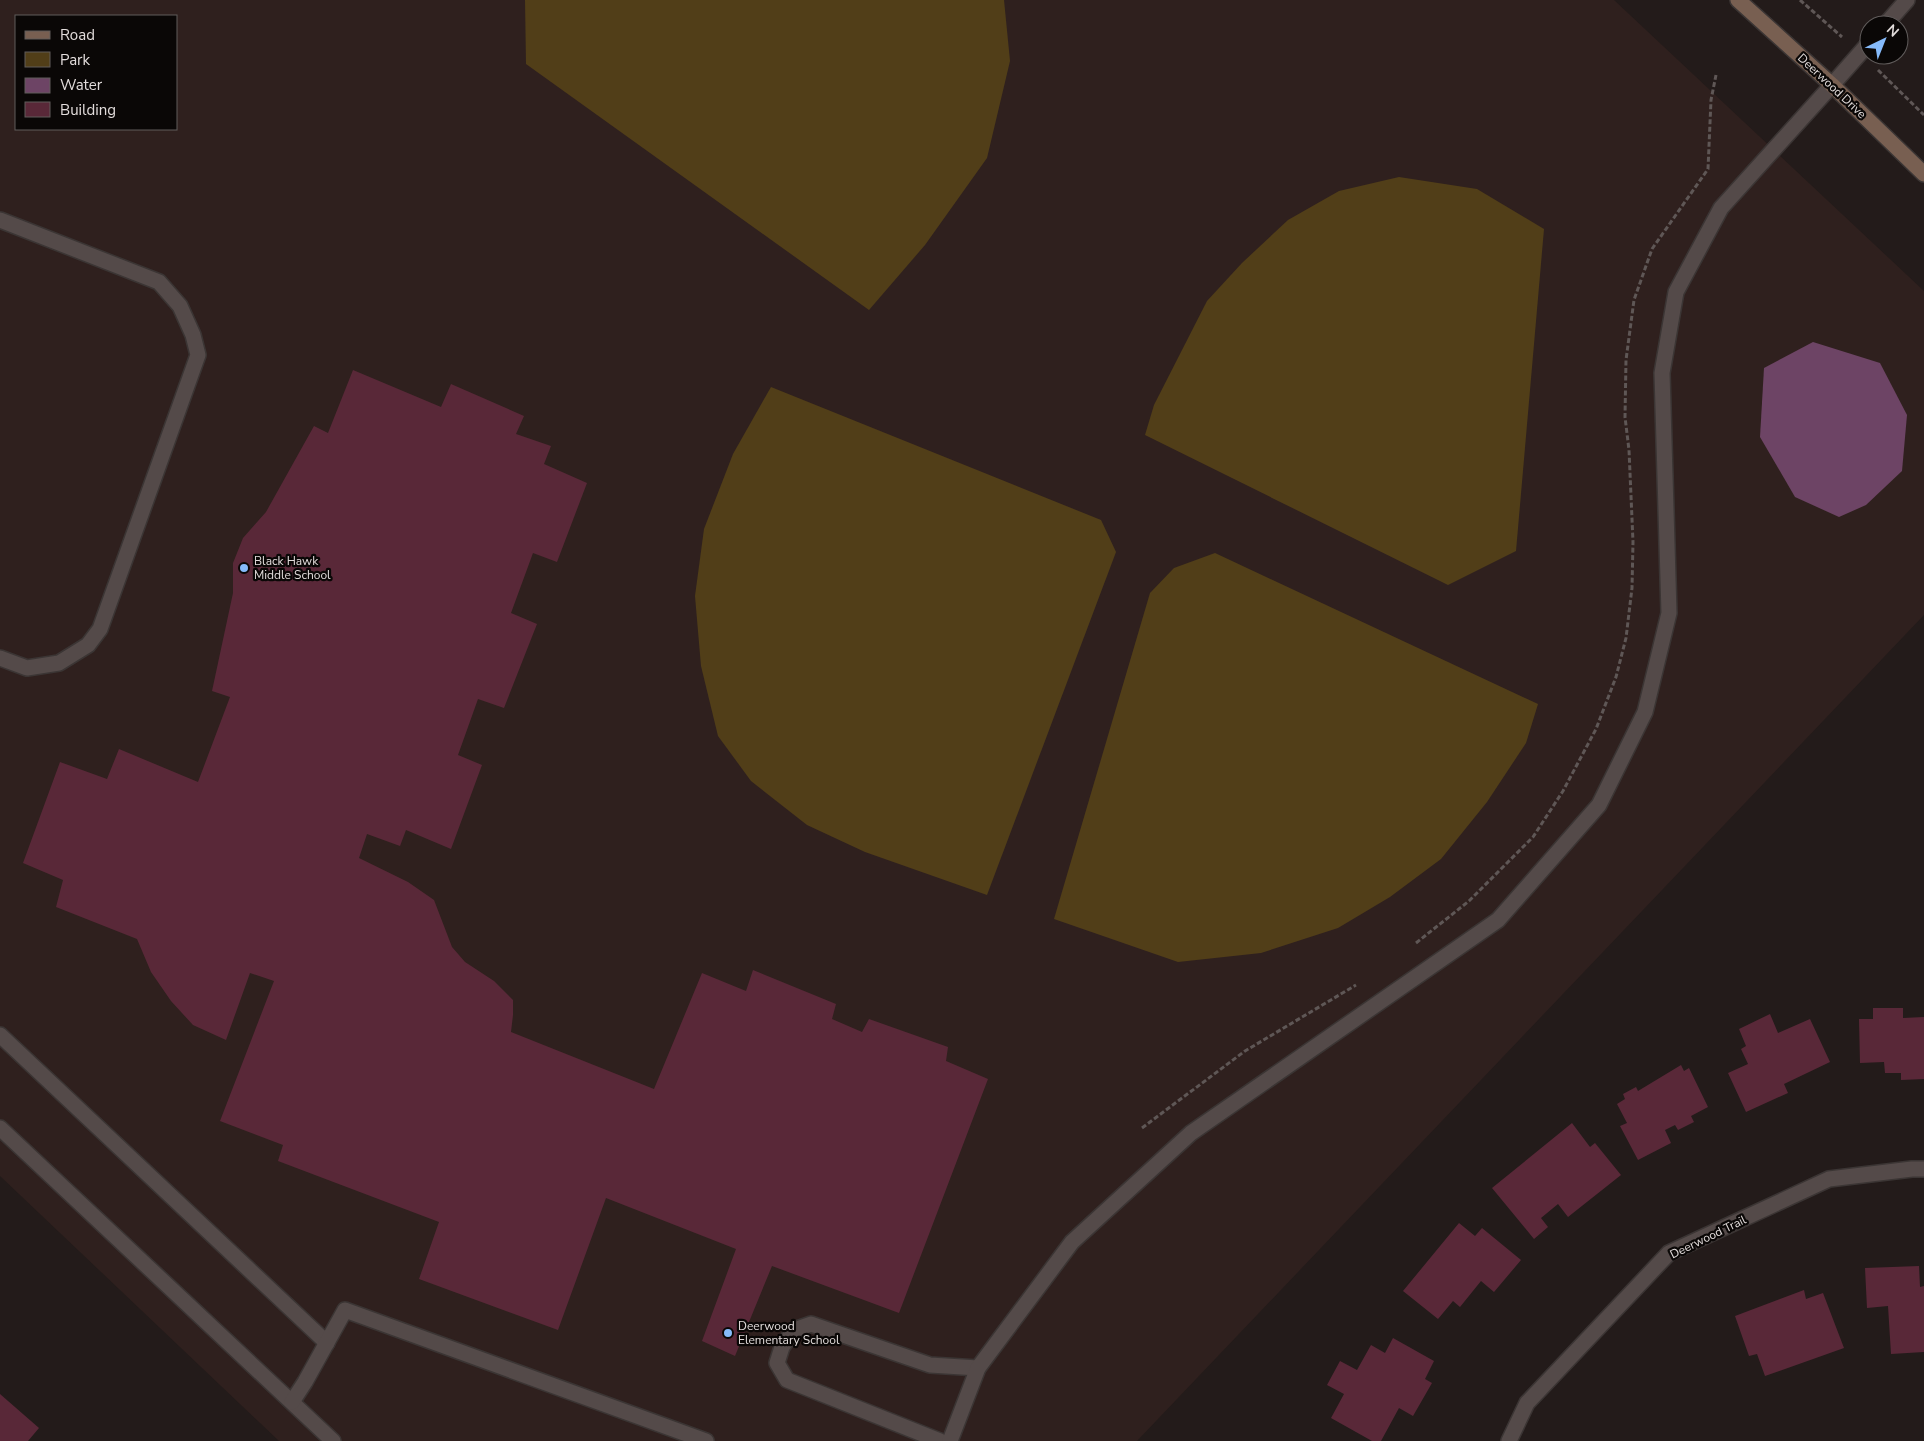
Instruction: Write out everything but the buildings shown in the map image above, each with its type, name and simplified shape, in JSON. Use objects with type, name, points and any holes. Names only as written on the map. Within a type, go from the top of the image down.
[{"type":"street","name":"Deerwood Drive","points":[[1738,0],[1832,85],[1924,174]]},
{"type":"street","points":[[1894,15],[1907,0]]},
{"type":"street","points":[[950,1441],[978,1368],[1072,1242],[1191,1133],[1498,920],[1599,805],[1645,712],[1669,613],[1662,373],[1676,292],[1721,208],[1859,54]]},
{"type":"street","points":[[0,220],[158,282],[180,306],[193,335],[198,355],[100,629],[88,645],[59,663],[26,668],[0,658]]},
{"type":"street","points":[[0,1035],[327,1343]]},
{"type":"street","points":[[0,1128],[333,1441]]},
{"type":"street","name":"Deerwood Trail","points":[[1509,1441],[1527,1403],[1669,1253],[1829,1179],[1912,1168],[1924,1169]]},
{"type":"street","points":[[292,1402],[345,1310],[706,1441]]},
{"type":"street","points":[[940,1441],[787,1380],[777,1363],[782,1346],[794,1330],[811,1324],[930,1364],[978,1368]]},
{"type":"path","points":[[1412,947],[1469,901],[1533,837],[1563,791],[1596,730],[1616,677],[1626,638],[1632,588],[1634,542],[1629,450],[1625,417],[1626,360],[1634,300],[1652,250],[1708,168],[1711,100],[1716,75]]},
{"type":"path","points":[[1142,1128],[1245,1051],[1359,983]]},
{"type":"shaded area","points":[[0,0],[1614,0],[1924,291],[1924,615],[1137,1441],[279,1441],[0,1176]]},
{"type":"green space","points":[[525,0],[1004,0],[1010,61],[987,158],[925,245],[869,310],[526,64]]},
{"type":"green space","points":[[1399,177],[1477,189],[1544,229],[1516,551],[1448,585],[1145,435],[1154,405],[1207,301],[1242,263],[1288,220],[1339,191]]},
{"type":"green space","points":[[771,387],[1101,520],[1116,552],[987,895],[865,852],[807,825],[751,781],[718,736],[701,666],[695,596],[704,529],[733,454]]},
{"type":"green space","points":[[1215,553],[1538,704],[1526,743],[1487,802],[1441,859],[1390,897],[1338,928],[1261,953],[1178,962],[1054,919],[1150,593],[1174,568]]},
{"type":"water","points":[[1813,342],[1880,363],[1907,415],[1902,471],[1866,505],[1839,517],[1795,497],[1760,437],[1764,368]]},
{"type":"place","name":"Black Hawk Middle School","points":[[244,568]]},
{"type":"place","name":"Deerwood Elementary School","points":[[728,1333]]}]
